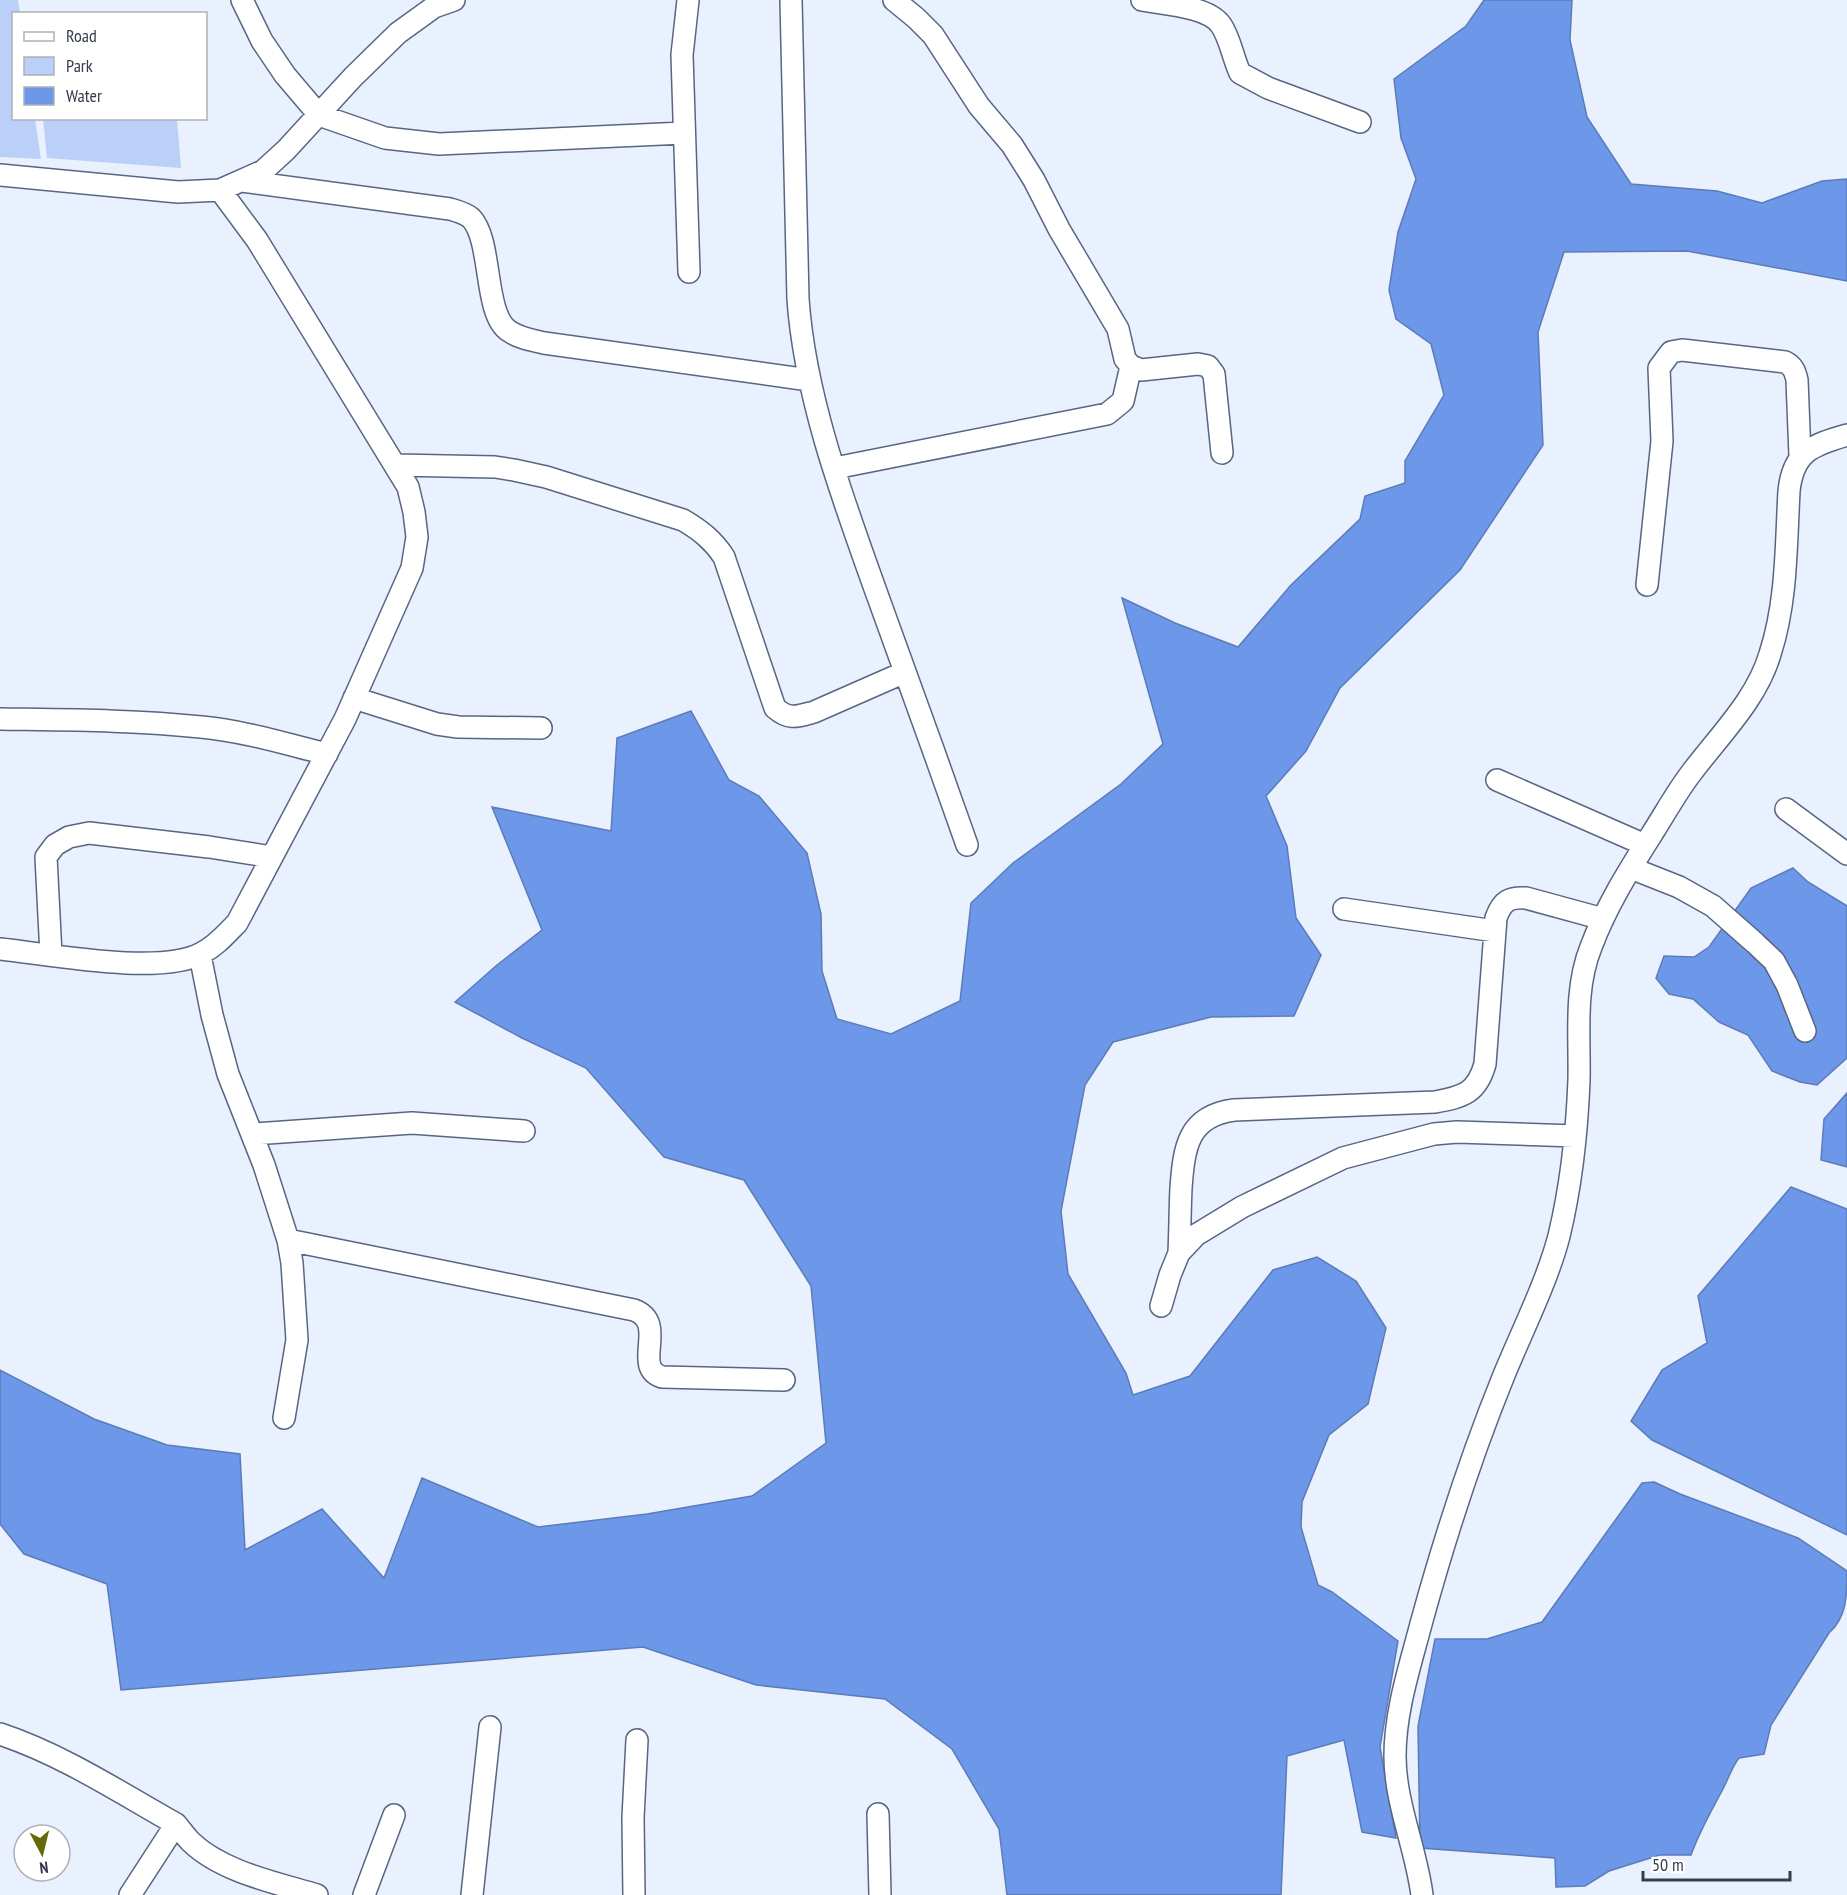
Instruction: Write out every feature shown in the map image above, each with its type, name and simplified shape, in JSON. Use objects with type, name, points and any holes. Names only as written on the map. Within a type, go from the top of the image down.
[{"type":"street","points":[[242,0],[262,41],[285,75],[319,115],[385,138],[439,144],[684,133]]},
{"type":"street","points":[[0,175],[178,192],[220,190],[262,171],[286,150],[353,77],[398,33],[434,7],[454,0]]},
{"type":"street","points":[[688,0],[682,55],[689,272]]},
{"type":"street","points":[[791,0],[798,299],[800,333],[809,380],[850,518],[967,845]]},
{"type":"street","points":[[894,0],[933,35],[979,106],[1012,145],[1118,329],[1125,359],[1131,366],[1141,370],[1198,364],[1208,366],[1214,374],[1222,453]]},
{"type":"street","points":[[1142,0],[1197,10],[1213,16],[1221,25],[1239,73],[1268,88],[1359,122]]},
{"type":"street","points":[[242,181],[461,212],[472,219],[480,236],[497,316],[507,330],[523,338],[544,343],[809,380]]},
{"type":"street","points":[[0,949],[148,964],[200,955],[217,943],[237,924],[327,753],[412,568],[417,537],[408,487],[256,240],[220,190]]},
{"type":"street","points":[[1422,1895],[1396,1775],[1395,1750],[1401,1706],[1436,1569],[1481,1432],[1558,1239],[1575,1136],[1581,985],[1589,950],[1614,895],[1689,776],[1755,688],[1771,654],[1784,593],[1791,477],[1800,456],[1797,380],[1796,372],[1791,365],[1785,362],[1682,350],[1671,352],[1659,368],[1662,441],[1647,585]]},
{"type":"street","points":[[835,468],[1107,414],[1123,401],[1131,366]]},
{"type":"street","points":[[1800,456],[1809,449],[1847,435]]},
{"type":"street","points":[[396,465],[495,467],[546,477],[683,520],[699,529],[715,543],[724,557],[775,708],[785,717],[799,717],[814,712],[905,672]]},
{"type":"street","points":[[354,698],[437,724],[458,727],[541,728]]},
{"type":"street","points":[[0,719],[202,727],[227,730],[327,753]]},
{"type":"street","points":[[1497,780],[1645,845]]},
{"type":"street","points":[[1786,809],[1847,854]]},
{"type":"street","points":[[51,955],[46,857],[55,845],[69,837],[89,833],[272,857]]},
{"type":"street","points":[[1631,868],[1679,887],[1713,906],[1755,943],[1774,961],[1787,985],[1805,1031]]},
{"type":"street","points":[[1161,1306],[1179,1253],[1183,1157],[1190,1136],[1198,1125],[1218,1112],[1435,1102],[1461,1096],[1472,1089],[1481,1078],[1485,1064],[1495,931],[1499,908],[1504,901],[1514,897],[1526,898],[1603,919]]},
{"type":"street","points":[[1344,909],[1495,931]]},
{"type":"street","points":[[200,955],[223,1057],[253,1134],[288,1240],[296,1293],[297,1340],[284,1418]]},
{"type":"street","points":[[253,1134],[412,1123],[524,1131]]},
{"type":"street","points":[[1179,1253],[1196,1235],[1242,1207],[1343,1158],[1434,1134],[1457,1132],[1575,1136]]},
{"type":"street","points":[[288,1240],[642,1312],[649,1323],[650,1366],[656,1375],[662,1377],[784,1380]]},
{"type":"street","points":[[472,1895],[489,1727]]},
{"type":"street","points":[[0,1734],[30,1744],[67,1762],[176,1824],[193,1843],[217,1859],[245,1873],[317,1895]]},
{"type":"street","points":[[634,1895],[633,1818],[637,1740]]},
{"type":"street","points":[[878,1814],[880,1895]]},
{"type":"street","points":[[364,1895],[394,1815]]},
{"type":"street","points":[[130,1895],[176,1824]]},
{"type":"green space","points":[[0,0],[18,0],[20,12],[12,12],[12,120],[35,120],[41,159],[0,157]]},
{"type":"green space","points":[[43,120],[177,120],[181,168],[47,158]]},
{"type":"water","points":[[1484,0],[1572,0],[1570,40],[1587,117],[1631,184],[1717,191],[1762,203],[1822,181],[1847,179],[1847,281],[1687,251],[1564,252],[1538,332],[1543,445],[1460,570],[1340,688],[1306,751],[1266,796],[1287,846],[1296,918],[1321,955],[1294,1016],[1211,1017],[1113,1042],[1085,1085],[1061,1211],[1068,1274],[1126,1373],[1133,1395],[1190,1376],[1273,1270],[1317,1257],[1356,1281],[1386,1328],[1368,1404],[1329,1435],[1302,1502],[1301,1527],[1318,1585],[1332,1592],[1398,1641],[1380,1747],[1396,1838],[1362,1832],[1344,1740],[1287,1756],[1281,1895],[1007,1895],[999,1829],[952,1749],[885,1699],[756,1685],[643,1647],[121,1690],[107,1584],[24,1554],[0,1524],[0,1370],[94,1419],[167,1445],[240,1454],[245,1550],[322,1509],[384,1578],[422,1478],[538,1527],[647,1514],[752,1496],[826,1443],[811,1286],[744,1180],[664,1157],[586,1068],[522,1038],[455,1002],[542,930],[492,807],[611,831],[617,738],[691,711],[729,780],[759,796],[807,853],[821,914],[822,971],[837,1019],[891,1034],[960,1001],[971,903],[1013,863],[1121,784],[1163,744],[1122,598],[1175,623],[1238,647],[1291,585],[1360,519],[1365,496],[1405,483],[1405,461],[1444,395],[1431,344],[1396,319],[1389,290],[1398,232],[1416,179],[1401,138],[1394,79],[1466,26]]},
{"type":"water","points":[[1793,868],[1808,882],[1847,906],[1847,1058],[1817,1085],[1800,1082],[1772,1071],[1748,1035],[1719,1022],[1693,999],[1669,994],[1656,978],[1664,956],[1694,957],[1709,947],[1751,888]]},
{"type":"water","points":[[1847,1093],[1847,1167],[1821,1160],[1824,1119]]},
{"type":"water","points":[[1791,1187],[1847,1209],[1847,1535],[1652,1440],[1631,1421],[1662,1370],[1707,1343],[1698,1296]]},
{"type":"water","points":[[1654,1482],[1798,1538],[1847,1571],[1843,1613],[1771,1725],[1764,1754],[1739,1758],[1732,1768],[1691,1855],[1660,1855],[1609,1871],[1585,1886],[1556,1887],[1555,1858],[1420,1848],[1418,1726],[1435,1639],[1487,1639],[1542,1622],[1642,1483]]}]
